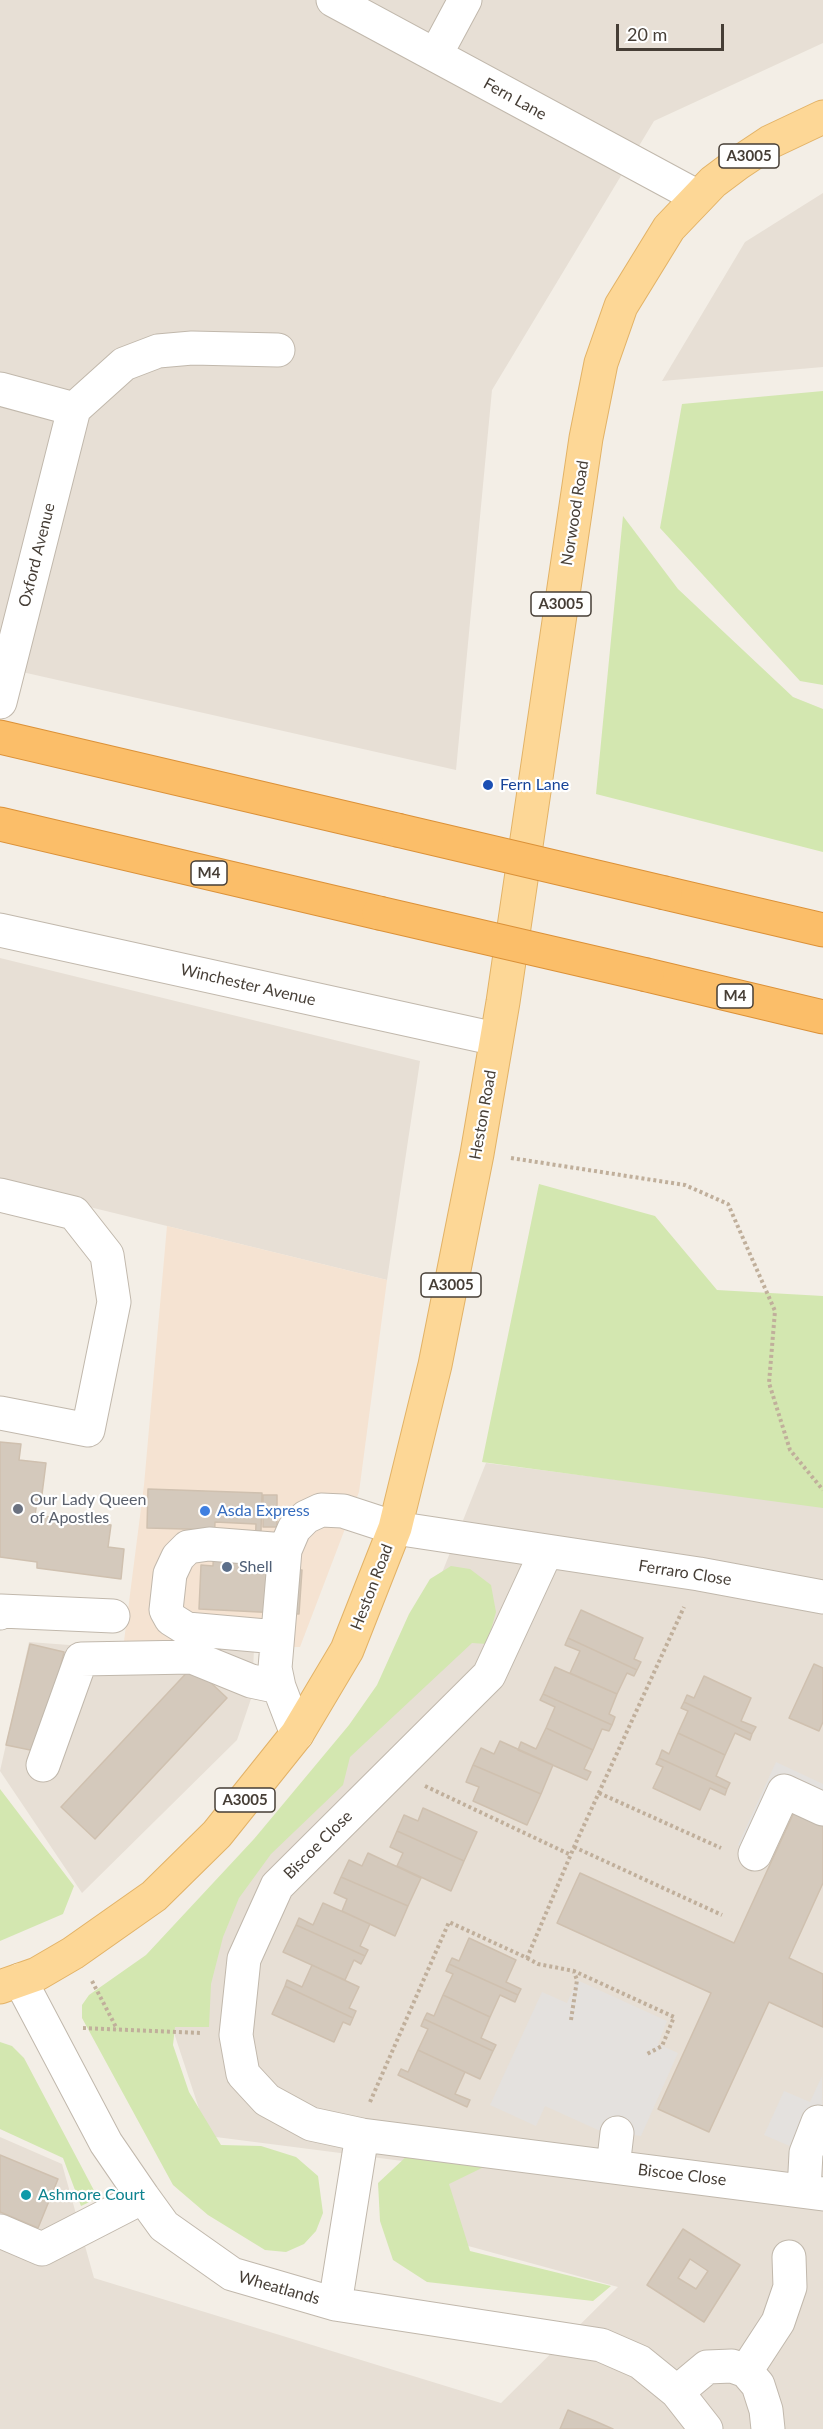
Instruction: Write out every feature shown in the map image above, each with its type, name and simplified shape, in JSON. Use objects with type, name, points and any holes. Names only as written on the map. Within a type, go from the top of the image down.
[{"type":"highway","points":[[0,737],[823,930]]},
{"type":"highway","name":"M4","points":[[0,824],[823,1017]]},
{"type":"main road","name":"Norwood Road","points":[[496,1040],[577,496],[600,363],[621,306],[669,228],[721,176],[770,142],[823,117]]},
{"type":"main road","name":"Heston Road","points":[[10,1984],[73,1953],[154,1896],[217,1834],[297,1734],[347,1650],[395,1528],[435,1365],[477,1154],[496,1040]]},
{"type":"street","name":"Fern Lane","points":[[333,0],[698,197]]},
{"type":"street","points":[[436,54],[465,0]]},
{"type":"street","points":[[0,389],[74,409],[124,364],[158,351],[192,348],[278,350]]},
{"type":"street","name":"Oxford Avenue","points":[[0,702],[74,409]]},
{"type":"street","name":"Winchester Avenue","points":[[0,930],[496,1040]]},
{"type":"street","points":[[0,1195],[74,1213],[107,1255],[114,1302],[88,1430],[0,1413]]},
{"type":"street","name":"Ferraro Close","points":[[285,1550],[294,1529],[306,1517],[321,1510],[343,1511],[395,1528],[699,1574],[823,1597]]},
{"type":"street","points":[[278,1636],[187,1629],[171,1619],[166,1610],[170,1574],[178,1557],[188,1547],[209,1544],[285,1550],[278,1636],[275,1668],[279,1687],[297,1734]]},
{"type":"street","points":[[391,1771],[489,1675],[546,1552]]},
{"type":"street","points":[[0,1613],[1,1611],[113,1616]]},
{"type":"street","points":[[43,1766],[81,1659],[192,1657],[251,1681],[279,1687]]},
{"type":"street","name":"Biscoe Close","points":[[391,1771],[277,1886],[244,1959],[236,2035],[243,2074],[267,2100],[311,2124],[362,2135],[814,2192]]},
{"type":"street","points":[[755,1854],[784,1791],[823,1809]]},
{"type":"street","name":"Wheatlands","points":[[10,1984],[44,2027],[106,2143],[164,2226],[232,2274],[335,2304],[601,2345],[640,2361],[677,2392],[706,2429]]},
{"type":"street","points":[[814,2192],[806,2153],[818,2122],[823,2124]]},
{"type":"street","points":[[613,2167],[616,2133]]},
{"type":"street","points":[[335,2304],[362,2135]]},
{"type":"street","points":[[0,2231],[42,2249],[143,2197]]},
{"type":"street","points":[[746,2371],[778,2322],[790,2287],[789,2258]]},
{"type":"street","points":[[677,2392],[707,2367],[732,2366],[746,2371],[758,2385],[766,2410],[768,2429]]},
{"type":"path","points":[[477,1154],[685,1185],[728,1204],[775,1311],[769,1383],[790,1450],[823,1490]]},
{"type":"path","points":[[528,1958],[598,1793],[699,1574]]},
{"type":"path","points":[[391,1771],[571,1855]]},
{"type":"path","points":[[598,1793],[716,1848],[755,1854]]},
{"type":"path","points":[[574,1847],[722,1915]]},
{"type":"path","points":[[362,2135],[368,2109],[449,1922],[538,1964],[574,1971],[674,2017],[662,2046],[647,2054]]},
{"type":"path","points":[[73,1953],[90,1978],[117,2029]]},
{"type":"path","points":[[571,2020],[577,1980],[574,1971]]},
{"type":"path","points":[[44,2027],[236,2035]]},
{"type":"shaded area","points":[[0,0],[823,0],[823,43],[654,121],[492,390],[456,770],[0,667]]},
{"type":"shaded area","points":[[823,193],[823,367],[662,381],[745,242]]},
{"type":"shaded area","points":[[0,958],[420,1061],[387,1280],[0,1185]]},
{"type":"shaded area","points":[[167,1226],[387,1280],[359,1492],[300,1647],[123,1649],[144,1485]]},
{"type":"shaded area","points":[[486,1463],[823,1506],[823,2429],[0,2429],[0,2137],[62,2164],[94,2278],[501,2403],[618,2287],[450,2241],[426,2164],[208,2136],[149,1957],[401,1675]]},
{"type":"shaded area","points":[[29,1642],[123,1649],[254,1648],[252,1696],[237,1740],[82,1893],[0,1771]]},
{"type":"shaded area","points":[[776,1762],[823,1784],[823,1821],[793,1808],[768,1860],[738,1845]]},
{"type":"shaded area","points":[[577,1980],[667,2021],[658,2044],[678,2053],[641,2136],[598,2130],[545,2106],[536,2126],[490,2105],[542,1992],[567,2003]]},
{"type":"shaded area","points":[[822,2076],[823,2156],[806,2153],[764,2135],[784,2091],[810,2102]]},
{"type":"green space","points":[[823,391],[823,685],[800,681],[660,528],[682,404]]},
{"type":"green space","points":[[623,516],[678,589],[793,697],[823,709],[823,852],[596,794]]},
{"type":"green space","points":[[539,1184],[655,1216],[717,1290],[823,1296],[823,1508],[482,1462]]},
{"type":"green space","points":[[451,1566],[470,1569],[491,1585],[496,1612],[487,1644],[472,1643],[350,1757],[343,1785],[271,1854],[239,1898],[223,1937],[211,1984],[209,2027],[175,2027],[173,2045],[189,2092],[221,2145],[261,2146],[296,2157],[318,2176],[323,2213],[316,2231],[304,2244],[286,2252],[265,2250],[208,2215],[173,2185],[82,2018],[82,2005],[89,1995],[146,1955],[254,1839],[349,1725],[377,1685],[409,1614],[430,1579]]},
{"type":"green space","points":[[0,1789],[74,1886],[63,1914],[0,1941]]},
{"type":"green space","points":[[0,2042],[12,2046],[24,2058],[98,2198],[81,2206],[63,2158],[0,2129]]},
{"type":"green space","points":[[408,2155],[488,2165],[449,2184],[470,2251],[611,2286],[593,2301],[427,2282],[393,2260],[380,2221],[378,2183]]},
{"type":"building","name":"Our Lady Queen of Apostles","points":[[0,1442],[21,1444],[19,1460],[46,1463],[41,1502],[37,1502],[35,1515],[111,1525],[108,1547],[124,1549],[121,1579],[37,1568],[37,1562],[0,1557]]},
{"type":"building","name":"Asda Express","points":[[148,1489],[262,1493],[261,1531],[147,1528]]},
{"type":"building","points":[[263,1495],[277,1495],[277,1527],[263,1527]]},
{"type":"building","name":"Shell","points":[[215,1522],[256,1524],[254,1568],[302,1570],[299,1614],[199,1609],[201,1565],[213,1566]]},
{"type":"building","points":[[581,1610],[643,1638],[634,1659],[641,1662],[637,1670],[568,1638]]},
{"type":"building","points":[[568,1638],[637,1670],[634,1676],[627,1673],[617,1694],[570,1673],[580,1651],[565,1645]]},
{"type":"building","points":[[30,1644],[64,1652],[40,1752],[6,1745]]},
{"type":"building","points":[[814,1664],[823,1668],[823,1722],[819,1731],[789,1718]]},
{"type":"building","points":[[193,1666],[227,1698],[95,1839],[61,1807]]},
{"type":"building","points":[[555,1667],[617,1694],[609,1714],[615,1717],[612,1725],[543,1694]]},
{"type":"building","points":[[704,1676],[751,1698],[741,1721],[756,1727],[752,1734],[684,1702],[687,1695],[694,1698]]},
{"type":"building","points":[[543,1694],[612,1725],[609,1731],[602,1729],[593,1750],[546,1728],[555,1707],[540,1700]]},
{"type":"building","points":[[684,1702],[752,1734],[750,1740],[735,1733],[725,1755],[678,1733],[688,1711],[681,1708]]},
{"type":"building","points":[[546,1728],[593,1750],[584,1769],[591,1772],[587,1780],[518,1750],[521,1742],[536,1749]]},
{"type":"building","points":[[678,1733],[725,1755],[716,1776],[730,1783],[727,1789],[659,1758],[662,1750],[669,1754]]},
{"type":"building","points":[[500,1741],[553,1765],[541,1794],[473,1765],[481,1748],[494,1754]]},
{"type":"building","points":[[659,1758],[727,1789],[725,1795],[710,1788],[700,1810],[653,1788],[663,1767],[656,1764]]},
{"type":"building","points":[[473,1765],[541,1794],[527,1825],[473,1801],[479,1787],[466,1782]]},
{"type":"building","points":[[423,1808],[477,1832],[464,1861],[397,1831],[404,1815],[418,1821]]},
{"type":"building","points":[[795,1810],[823,1823],[823,1883],[789,1958],[823,1974],[823,2027],[769,2002],[709,2132],[658,2109],[711,1993],[557,1923],[580,1873],[734,1943]]},
{"type":"building","points":[[397,1831],[464,1861],[451,1891],[397,1866],[403,1853],[390,1847]]},
{"type":"building","points":[[368,1853],[421,1878],[408,1906],[341,1877],[349,1860],[362,1866]]},
{"type":"building","points":[[341,1877],[408,1906],[395,1936],[342,1911],[347,1899],[334,1893]]},
{"type":"building","points":[[323,1903],[370,1924],[360,1946],[368,1950],[365,1956],[296,1925],[299,1918],[313,1925]]},
{"type":"building","points":[[296,1925],[365,1956],[361,1964],[354,1960],[345,1980],[283,1952]]},
{"type":"building","points":[[469,1938],[516,1960],[506,1982],[521,1989],[518,1995],[449,1964],[452,1958],[459,1961]]},
{"type":"building","points":[[449,1964],[518,1995],[515,2002],[500,1995],[490,2017],[443,1995],[453,1974],[446,1971]]},
{"type":"building","points":[[312,1965],[359,1987],[349,2008],[356,2011],[353,2018],[285,1986],[287,1980],[302,1987]]},
{"type":"building","points":[[285,1986],[353,2018],[350,2025],[343,2022],[334,2042],[272,2014]]},
{"type":"building","points":[[443,1995],[490,2017],[481,2038],[496,2045],[493,2051],[424,2019],[427,2013],[434,2016]]},
{"type":"building","points":[[424,2019],[493,2051],[480,2079],[418,2050],[428,2029],[421,2026]]},
{"type":"building","points":[[418,2050],[465,2072],[455,2094],[470,2100],[467,2107],[398,2075],[401,2069],[408,2072]]},
{"type":"building","name":"Ashmore Court","points":[[0,2155],[58,2179],[38,2228],[0,2212]]},
{"type":"building","points":[[683,2229],[740,2265],[704,2322],[647,2285]],"holes":[[[690,2259],[708,2271],[696,2289],[678,2278]]]},
{"type":"building","points":[[568,2410],[595,2421],[613,2429],[560,2429]]},
{"type":"place","name":"Fern Lane","points":[[488,785]]},
{"type":"place","name":"Our Lady Queen of Apostles","points":[[18,1509]]},
{"type":"place","name":"Asda Express","points":[[205,1511]]},
{"type":"place","name":"Shell","points":[[227,1567]]},
{"type":"place","name":"Ashmore Court","points":[[26,2195]]}]
